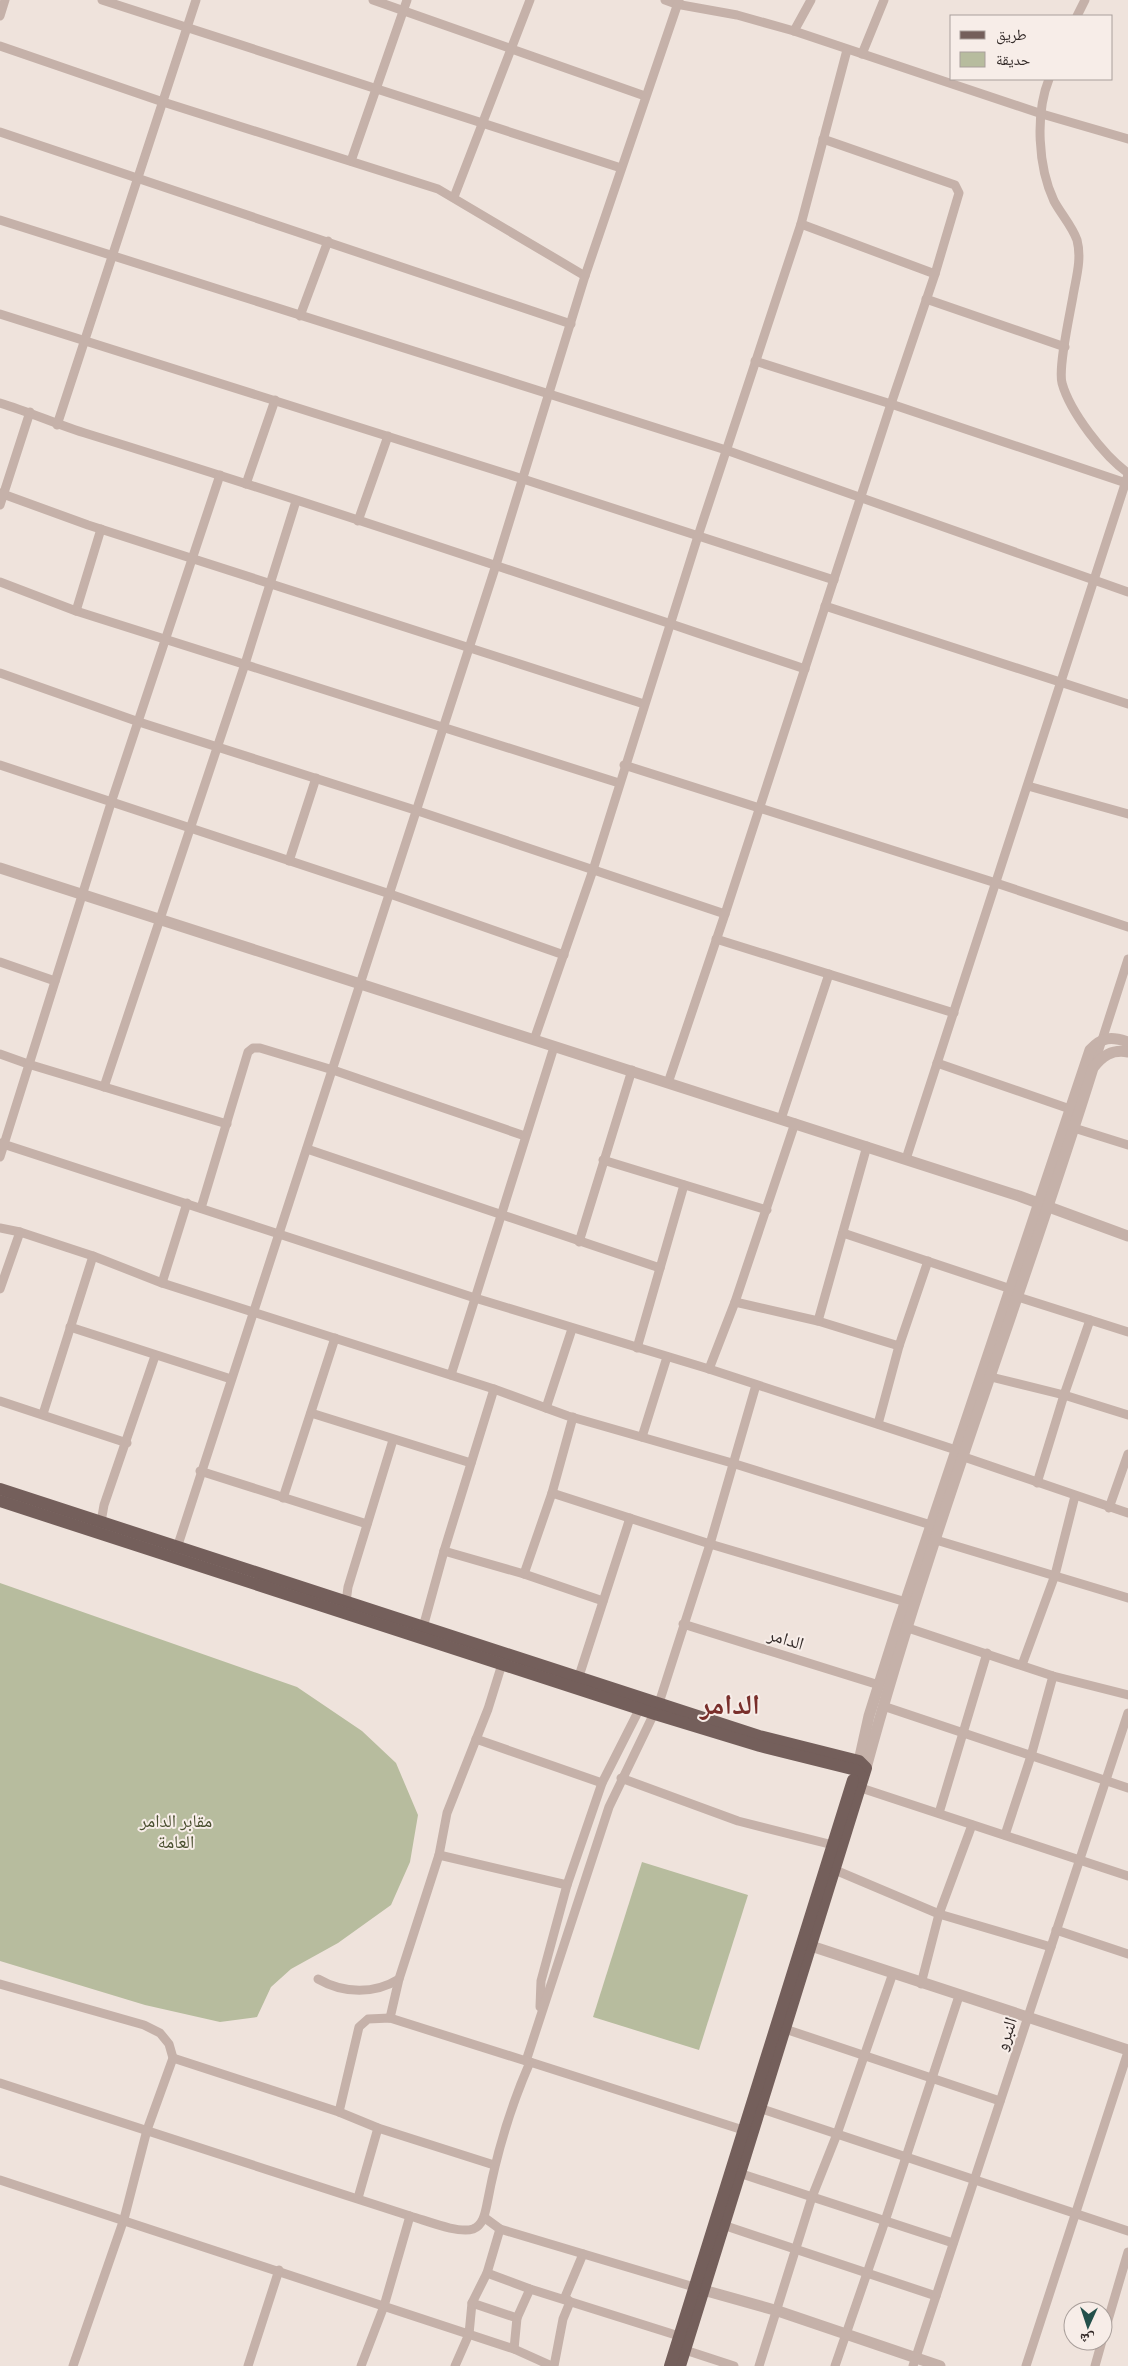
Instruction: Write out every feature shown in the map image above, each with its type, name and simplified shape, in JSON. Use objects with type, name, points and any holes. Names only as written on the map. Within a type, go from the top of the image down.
[{"type":"main road","points":[[0,1489],[101,1522],[175,1552],[422,1632],[582,1679],[642,1704]]},
{"type":"main road","points":[[0,1501],[346,1602],[502,1664],[759,1736],[859,1775]]},
{"type":"main road","points":[[680,2366],[699,2288],[743,2130],[833,1845],[859,1775]]},
{"type":"main road","points":[[670,2366],[679,2336],[723,2225],[835,1870],[859,1775]]},
{"type":"street","points":[[0,16],[5,0]]},
{"type":"street","points":[[102,0],[621,168]]},
{"type":"street","points":[[57,425],[196,0]]},
{"type":"street","points":[[373,0],[645,96]]},
{"type":"street","points":[[351,161],[407,0]]},
{"type":"street","points":[[454,198],[530,0]]},
{"type":"street","points":[[665,0],[737,15],[794,31],[1042,114],[1128,139]]},
{"type":"street","points":[[794,31],[811,0]]},
{"type":"street","points":[[862,54],[884,0]]},
{"type":"street","points":[[1078,15],[1085,0]]},
{"type":"street","points":[[175,1552],[496,565],[585,276],[678,2]]},
{"type":"street","points":[[0,46],[162,102],[438,189],[585,276]]},
{"type":"street","points":[[534,1040],[593,870],[624,765],[801,224],[847,50]]},
{"type":"street","points":[[1050,80],[1042,114],[1044,176],[1054,200],[1077,240],[1079,261],[1065,347],[1062,382],[1080,420],[1114,464],[1127,477]]},
{"type":"street","points":[[0,132],[571,324]]},
{"type":"street","points":[[668,1083],[862,497],[959,193],[959,188],[955,185],[917,170],[823,139]]},
{"type":"street","points":[[0,220],[726,450],[1128,592]]},
{"type":"street","points":[[801,224],[934,274]]},
{"type":"street","points":[[300,316],[328,241]]},
{"type":"street","points":[[926,300],[1065,347]]},
{"type":"street","points":[[0,314],[523,479],[834,580]]},
{"type":"street","points":[[755,361],[1127,477]]},
{"type":"street","points":[[246,484],[274,400]]},
{"type":"street","points":[[0,403],[30,412],[57,425],[220,475],[496,565],[805,669]]},
{"type":"street","points":[[0,505],[30,412]]},
{"type":"street","points":[[358,521],[388,436]]},
{"type":"street","points":[[0,1157],[2,1143],[111,803],[220,475]]},
{"type":"street","points":[[906,1159],[1127,477]]},
{"type":"street","points":[[2,494],[101,529],[644,704]]},
{"type":"street","points":[[104,1087],[245,664],[296,501]]},
{"type":"street","points":[[76,611],[101,529]]},
{"type":"street","points":[[0,582],[76,611],[165,640],[619,783]]},
{"type":"street","points":[[825,606],[1128,704]]},
{"type":"street","points":[[0,672],[138,722],[415,810],[725,914]]},
{"type":"street","points":[[0,765],[390,894],[564,955]]},
{"type":"street","points":[[624,765],[1128,927]]},
{"type":"street","points":[[289,861],[316,778]]},
{"type":"street","points":[[1028,786],[1128,814]]},
{"type":"street","points":[[0,868],[1044,1204],[1128,1236]]},
{"type":"street","points":[[716,939],[954,1013]]},
{"type":"street","points":[[1044,1204],[1074,1128],[1128,958]]},
{"type":"street","points":[[0,962],[55,981]]},
{"type":"street","points":[[781,1119],[829,974]]},
{"type":"street","points":[[859,1775],[936,1540],[960,1454],[1044,1204],[1070,1110],[1090,1050],[1102,1040],[1111,1037],[1128,1042]]},
{"type":"street","points":[[450,1376],[554,1047]]},
{"type":"street","points":[[201,1208],[248,1052],[253,1048],[260,1048],[333,1070],[525,1136]]},
{"type":"street","points":[[1093,1068],[1106,1054],[1120,1051],[1128,1052]]},
{"type":"street","points":[[0,1054],[227,1124]]},
{"type":"street","points":[[937,1063],[1070,1110]]},
{"type":"street","points":[[579,1242],[632,1070]]},
{"type":"street","points":[[709,1370],[735,1302],[795,1123]]},
{"type":"street","points":[[1074,1128],[1128,1145]]},
{"type":"street","points":[[2,1143],[475,1298],[878,1424],[1037,1483],[1109,1508],[1128,1512]]},
{"type":"street","points":[[818,1321],[866,1146]]},
{"type":"street","points":[[307,1149],[500,1216],[660,1268]]},
{"type":"street","points":[[603,1160],[767,1210]]},
{"type":"street","points":[[637,1348],[684,1184]]},
{"type":"street","points":[[162,1283],[187,1204]]},
{"type":"street","points":[[0,1228],[20,1232],[93,1256],[162,1283],[573,1417],[732,1463],[931,1525]]},
{"type":"street","points":[[0,1289],[20,1232]]},
{"type":"street","points":[[843,1233],[1128,1332]]},
{"type":"street","points":[[43,1414],[93,1256]]},
{"type":"street","points":[[878,1424],[899,1346],[928,1261]]},
{"type":"street","points":[[859,1775],[879,1685],[931,1525],[991,1377],[1015,1293]]},
{"type":"street","points":[[735,1302],[818,1321],[899,1346]]},
{"type":"street","points":[[1037,1483],[1064,1395],[1090,1320]]},
{"type":"street","points":[[70,1327],[231,1379]]},
{"type":"street","points":[[546,1408],[572,1329]]},
{"type":"street","points":[[283,1498],[335,1338]]},
{"type":"street","points":[[101,1522],[104,1505],[127,1443],[155,1356]]},
{"type":"street","points":[[642,1437],[667,1357]]},
{"type":"street","points":[[991,1377],[1064,1395],[1128,1416]]},
{"type":"street","points":[[0,2083],[410,2216],[466,2230],[474,2228],[485,2218],[494,2165],[599,1833],[621,1778],[657,1708],[710,1544],[756,1385]]},
{"type":"street","points":[[422,1632],[444,1551],[494,1390]]},
{"type":"street","points":[[0,1401],[127,1443]]},
{"type":"street","points":[[311,1413],[471,1463]]},
{"type":"street","points":[[524,1574],[552,1493],[573,1417]]},
{"type":"street","points":[[346,1602],[348,1587],[393,1440]]},
{"type":"street","points":[[1109,1508],[1128,1454]]},
{"type":"street","points":[[200,1471],[367,1524]]},
{"type":"street","points":[[552,1493],[710,1544],[906,1602]]},
{"type":"street","points":[[1022,1665],[1055,1575],[1075,1496]]},
{"type":"street","points":[[582,1679],[580,1673],[630,1518]]},
{"type":"street","points":[[936,1540],[1128,1598]]},
{"type":"street","points":[[444,1551],[524,1574],[603,1602]]},
{"type":"street","name":"الدامر","points":[[684,1624],[879,1685]]},
{"type":"street","points":[[908,1628],[1053,1676],[1128,1695]]},
{"type":"street","points":[[938,1813],[988,1653]]},
{"type":"street","points":[[390,2018],[438,1855],[447,1813],[476,1739],[502,1664]]},
{"type":"street","points":[[1005,1835],[1031,1756],[1053,1676]]},
{"type":"street","points":[[538,2022],[541,1982],[567,1885],[602,1783],[642,1704]]},
{"type":"street","points":[[883,1706],[1128,1788]]},
{"type":"street","name":"النبرو","points":[[914,2362],[1128,1713]]},
{"type":"street","points":[[476,1739],[602,1783]]},
{"type":"street","points":[[859,1775],[938,1813],[1128,1876]]},
{"type":"street","points":[[621,1778],[738,1821],[833,1845]]},
{"type":"street","points":[[921,1984],[939,1914],[972,1825]]},
{"type":"street","points":[[438,1855],[567,1885]]},
{"type":"street","points":[[835,1870],[939,1914],[1051,1947]]},
{"type":"street","points":[[1056,1930],[1128,1954]]},
{"type":"street","points":[[811,1946],[1128,2051],[1026,2366]]},
{"type":"street","points":[[759,2366],[812,2197],[837,2134],[893,1974]]},
{"type":"street","points":[[318,1979],[337,1988],[366,1990],[386,1987],[400,1979]]},
{"type":"street","points":[[0,1984],[144,2024],[160,2033],[169,2044],[173,2058],[148,2130],[124,2219],[73,2366]]},
{"type":"street","points":[[835,2366],[959,1996]]},
{"type":"street","points":[[339,2112],[347,2072],[361,2023],[368,2019],[390,2018],[743,2130]]},
{"type":"street","points":[[785,2029],[1000,2101]]},
{"type":"street","points":[[173,2058],[339,2112],[378,2128],[494,2165]]},
{"type":"street","points":[[759,2108],[1128,2231]]},
{"type":"street","points":[[358,2198],[378,2128]]},
{"type":"street","points":[[739,2173],[953,2243]]},
{"type":"street","points":[[0,2180],[124,2219],[514,2349],[553,2366],[563,2319],[570,2302]]},
{"type":"street","points":[[361,2366],[384,2306],[410,2216]]},
{"type":"street","points":[[485,2218],[500,2229],[778,2310],[847,2334],[914,2362],[940,2366]]},
{"type":"street","points":[[723,2225],[936,2296]]},
{"type":"street","points":[[455,2366],[469,2334],[472,2303],[487,2272],[500,2229]]},
{"type":"street","points":[[1113,2303],[1128,2252]]},
{"type":"street","points":[[570,2302],[565,2297],[583,2254]]},
{"type":"street","points":[[248,2366],[278,2270]]},
{"type":"street","points":[[487,2272],[530,2289],[624,2317],[679,2336]]},
{"type":"street","points":[[514,2349],[517,2318],[530,2289]]},
{"type":"street","points":[[472,2303],[517,2318]]},
{"type":"street","points":[[685,2350],[734,2366]]},
{"type":"street","points":[[1094,2366],[1099,2351]]},
{"type":"green space","name":"مقابر الدامر العامة","points":[[0,1583],[297,1687],[362,1731],[396,1763],[418,1815],[410,1862],[391,1905],[338,1943],[291,1969],[271,1987],[257,2017],[220,2022],[145,2005],[0,1961]]},
{"type":"green space","points":[[642,1862],[748,1895],[699,2050],[593,2017]]},
{"type":"district","name":"الدامر","points":[[730,1704]]}]
